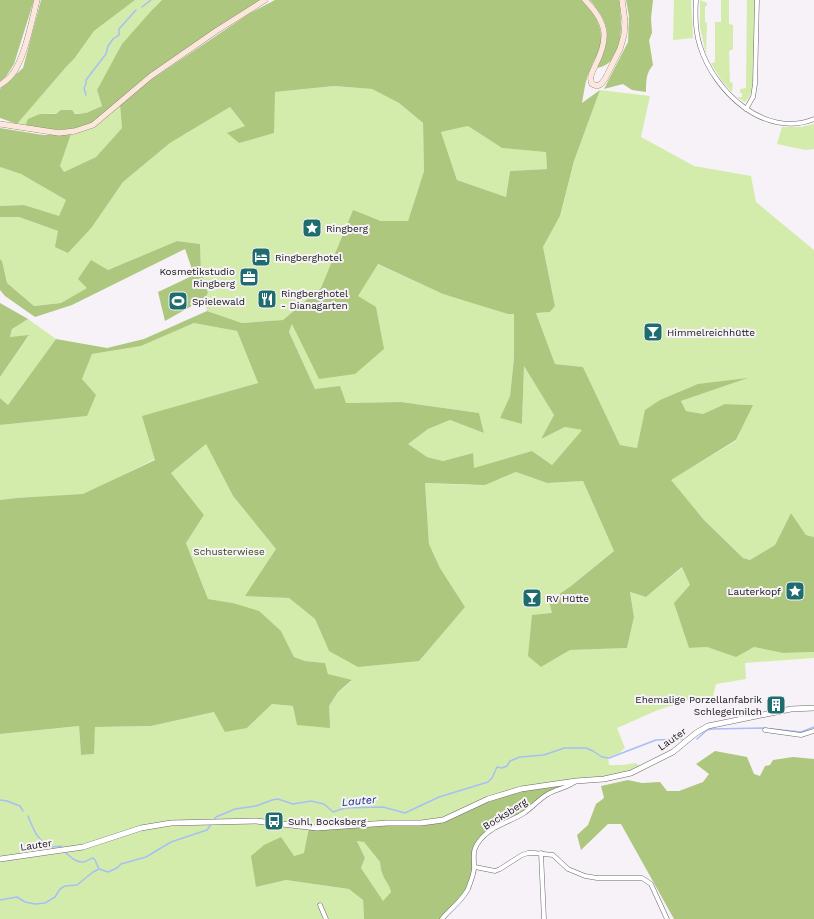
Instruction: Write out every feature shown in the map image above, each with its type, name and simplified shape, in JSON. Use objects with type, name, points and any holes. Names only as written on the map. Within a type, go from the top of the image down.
[{"type":"main road","points":[[0,85],[10,77],[17,67],[24,49],[37,0]]},
{"type":"main road","points":[[0,124],[60,133],[75,131],[93,125],[151,76],[216,31],[265,0]]},
{"type":"main road","points":[[585,0],[598,16],[604,34],[603,49],[591,75],[592,84],[597,86],[605,79],[623,40],[625,26],[622,0]]},
{"type":"street","points":[[696,0],[696,30],[700,47],[713,74],[736,102],[757,116],[779,123],[793,124],[814,119]]},
{"type":"street","points":[[746,109],[753,97],[755,84],[757,0]]},
{"type":"street","name":"Lauter","points":[[0,859],[83,847],[150,826],[171,823],[256,821],[317,828],[443,820],[488,799],[521,789],[576,781],[604,779],[631,773],[673,752],[696,733],[708,726],[791,709],[814,708]]},
{"type":"street","points":[[765,730],[801,735],[814,731]]},
{"type":"street","name":"Bocksberg","points":[[442,919],[467,890],[474,867],[474,852],[476,845],[481,838],[500,824],[522,814],[546,795],[571,785],[576,781]]},
{"type":"street","points":[[474,867],[495,871],[528,853],[553,856],[568,869],[585,876],[597,878],[642,878],[651,884],[667,919]]},
{"type":"street","points":[[541,854],[544,919]]},
{"type":"street","points":[[320,905],[326,919]]},
{"type":"green space","points":[[0,0],[34,0],[14,64],[5,78],[0,81]]},
{"type":"green space","points":[[41,0],[135,0],[94,31],[74,59],[17,124],[0,118],[0,89],[23,68]]},
{"type":"green space","points":[[135,0],[162,0],[152,10],[109,69],[97,90],[102,106],[86,113],[40,114],[25,126],[17,124],[74,59],[94,31]]},
{"type":"green space","points":[[162,0],[260,0],[140,81],[105,114],[91,123],[75,128],[58,130],[25,126],[28,119],[40,114],[56,114],[61,110],[72,110],[75,114],[86,113],[102,106],[97,90],[122,44]]},
{"type":"green space","points":[[275,0],[582,0],[592,12],[599,24],[601,38],[598,53],[588,76],[582,103],[600,90],[574,161],[560,216],[543,247],[555,306],[550,312],[536,313],[555,364],[583,367],[620,445],[637,448],[645,410],[660,400],[698,384],[748,378],[681,401],[686,411],[703,414],[725,404],[753,405],[736,440],[671,480],[704,520],[743,558],[750,560],[775,545],[791,513],[806,535],[814,537],[814,652],[783,653],[754,647],[736,657],[707,647],[689,648],[674,603],[690,585],[682,567],[646,597],[630,592],[634,617],[627,648],[570,650],[541,667],[528,656],[532,615],[552,613],[549,601],[571,586],[614,551],[583,481],[547,483],[516,472],[485,485],[425,483],[429,544],[440,568],[465,607],[419,661],[358,667],[329,651],[315,619],[289,598],[245,596],[276,549],[233,496],[206,444],[171,473],[204,515],[186,543],[208,599],[233,603],[259,611],[281,631],[294,657],[305,661],[325,663],[328,674],[352,680],[338,692],[329,706],[330,728],[297,725],[293,706],[272,704],[247,728],[225,732],[214,712],[151,726],[95,727],[94,754],[81,755],[79,726],[0,734],[0,500],[83,494],[155,460],[142,416],[258,383],[237,331],[194,323],[141,346],[92,354],[82,379],[96,395],[87,416],[0,425],[0,398],[8,405],[56,339],[107,348],[144,339],[207,311],[242,323],[283,320],[321,288],[353,210],[381,221],[408,221],[424,171],[423,123],[399,103],[372,89],[334,86],[275,92],[274,133],[239,143],[227,133],[245,126],[230,107],[170,143],[123,182],[92,227],[68,253],[55,247],[58,231],[19,217],[0,217],[0,206],[24,205],[59,216],[66,200],[21,174],[0,167],[0,128],[43,135],[71,134],[60,166],[64,172],[96,157],[122,128],[120,105],[149,81],[250,13]],"holes":[[[468,126],[502,148],[546,152],[547,169],[510,171],[506,197],[457,180],[441,132]],[[378,264],[443,294],[508,314],[514,314],[514,358],[510,396],[500,418],[522,424],[524,366],[554,415],[541,439],[565,427],[582,430],[552,465],[532,451],[474,468],[473,453],[443,461],[427,457],[408,444],[428,429],[450,420],[484,433],[479,413],[401,402],[346,403],[340,386],[315,389],[289,332],[292,324],[319,379],[355,374],[384,349],[376,307],[358,296]]]},
{"type":"green space","points":[[590,0],[619,0],[620,9],[621,29],[617,50],[613,58],[606,65],[597,68],[605,48],[607,32],[606,25],[602,17]]},
{"type":"green space","points":[[626,0],[653,0],[651,18],[652,33],[649,40],[653,65],[647,77],[646,92],[632,90],[623,84],[604,89],[628,42],[629,16]]},
{"type":"green space","points":[[674,0],[691,0],[693,38],[673,40]]},
{"type":"green space","points":[[700,0],[707,3],[707,6],[705,6],[705,22],[707,23],[706,54],[700,27]]},
{"type":"green space","points":[[721,0],[729,0],[729,24],[733,25],[733,49],[729,51],[730,82],[733,83],[732,92],[722,81],[711,63],[714,63],[715,61],[715,22],[721,22]]},
{"type":"green space","points":[[747,0],[755,0],[754,82],[749,98],[745,102],[737,97],[742,97],[740,89],[746,88]]},
{"type":"green space","points":[[334,86],[372,89],[399,103],[423,123],[424,171],[408,221],[382,221],[353,211],[321,289],[283,320],[242,323],[207,311],[204,299],[208,293],[201,271],[200,244],[177,241],[108,270],[87,288],[61,303],[34,306],[7,283],[0,259],[0,217],[19,217],[58,231],[92,227],[123,182],[170,143],[230,107],[245,126],[239,143],[275,92]]},
{"type":"green space","points":[[600,90],[650,96],[641,137],[694,166],[751,176],[756,202],[814,250],[814,537],[806,535],[791,513],[775,545],[750,560],[743,558],[704,520],[670,480],[736,441],[752,405],[725,404],[703,414],[686,411],[681,401],[745,379],[660,400],[637,448],[620,445],[583,367],[555,364],[536,313],[550,312],[555,306],[543,247],[560,216],[574,161]]},
{"type":"green space","points":[[120,105],[122,128],[96,157],[64,172],[60,166],[71,134],[77,133]]},
{"type":"green space","points":[[814,124],[814,149],[805,150],[777,144],[782,127],[801,127]]},
{"type":"green space","points":[[468,126],[502,148],[546,151],[547,169],[510,171],[506,197],[457,180],[441,132]]},
{"type":"green space","points":[[0,167],[21,174],[66,200],[59,217],[24,205],[0,206]]},
{"type":"green space","points":[[177,241],[200,244],[201,271],[208,293],[204,299],[165,321],[158,292],[194,275],[185,249],[72,305],[35,317],[5,296],[0,290],[0,259],[2,261],[7,283],[34,306],[61,303],[87,288],[78,279],[91,260],[108,270]]},
{"type":"green space","points":[[377,264],[443,294],[514,314],[514,358],[510,396],[500,418],[522,424],[524,365],[554,415],[541,439],[565,427],[582,430],[552,465],[532,451],[473,469],[473,453],[443,461],[427,457],[407,444],[428,429],[450,420],[484,433],[479,413],[401,402],[345,403],[315,389],[289,332],[292,324],[358,296]]},
{"type":"green space","points":[[0,303],[28,319],[12,329],[10,337],[29,335],[0,377]]},
{"type":"green space","points":[[28,319],[56,339],[8,405],[0,398],[0,377],[29,336],[10,337],[12,329]]},
{"type":"green space","points":[[194,323],[237,331],[258,383],[143,416],[155,459],[83,495],[0,500],[0,425],[87,416],[82,379],[92,354],[141,346]]},
{"type":"green space","name":"Schusterwiese","points":[[206,444],[233,496],[276,549],[246,595],[289,598],[315,619],[329,651],[465,607],[440,568],[429,544],[425,483],[471,485],[500,479],[516,472],[547,483],[583,481],[614,551],[571,586],[549,601],[553,613],[541,667],[570,650],[627,648],[634,617],[630,592],[646,597],[683,567],[690,585],[689,648],[707,647],[736,656],[754,647],[783,653],[814,652],[814,658],[745,663],[746,679],[716,684],[713,697],[701,696],[658,710],[617,728],[625,748],[619,753],[608,757],[609,765],[636,763],[642,768],[631,773],[576,781],[457,814],[294,856],[256,887],[286,880],[350,889],[363,900],[364,919],[0,919],[0,734],[79,726],[81,755],[93,754],[95,727],[151,726],[214,712],[247,728],[272,704],[293,706],[329,728],[329,706],[338,692],[352,681],[328,674],[325,663],[305,661],[294,657],[281,631],[233,603],[208,599],[186,543],[204,515],[171,473]]},
{"type":"green space","points":[[715,751],[747,757],[754,774],[760,776],[765,766],[770,765],[773,760],[793,757],[814,759],[814,919],[674,919],[621,824],[608,824],[581,850],[577,835],[588,825],[596,804],[604,798],[601,786],[628,780],[642,783],[660,782],[667,791],[679,791],[703,782],[709,774],[696,764]]},
{"type":"green space","points":[[576,781],[556,790],[530,809],[481,838],[476,845],[475,867],[467,890],[442,919],[364,919],[363,900],[349,889],[286,880],[256,887],[251,856],[264,845],[281,837],[294,856],[304,853],[309,828],[443,820],[488,799],[521,789]],"holes":[[[357,841],[364,842],[380,862],[381,870],[391,892],[383,901],[361,868],[365,858]]]},
{"type":"green space","points":[[357,840],[364,842],[380,862],[381,870],[391,892],[383,902],[361,868],[365,858]]},
{"type":"waterway","points":[[142,7],[151,0]]},
{"type":"waterway","points":[[86,95],[84,88],[86,80],[106,54],[108,46],[113,39],[119,35],[119,29],[136,10]]},
{"type":"waterway","name":"Lauter","points":[[697,739],[707,730],[712,729],[762,728],[801,732],[814,727]]},
{"type":"waterway","name":"Lauter","points":[[214,820],[216,817],[235,809],[256,806],[278,799],[293,804],[311,801],[324,804],[333,812],[345,808],[383,807],[405,813],[439,797],[488,782],[492,778],[497,767],[502,768],[507,766],[510,761],[520,757],[544,755],[564,748],[586,748],[602,757],[609,758],[656,740],[682,739]]},
{"type":"waterway","points":[[0,800],[20,806],[23,811]]},
{"type":"waterway","points":[[28,816],[36,834],[42,841],[52,847],[62,846]]},
{"type":"waterway","name":"Lauter","points":[[0,900],[17,897],[25,902],[35,904],[45,903],[55,897],[60,889],[65,886],[77,885],[99,869],[108,872],[117,868],[121,864],[146,857],[171,842],[207,830],[212,823]]},
{"type":"waterway","points":[[66,853],[79,862],[84,862],[93,858],[99,869]]},
{"type":"place","name":"Ringberg","points":[[312,228]]},
{"type":"place","name":"Ringberghotel","points":[[261,257]]},
{"type":"place","name":"Kosmetikstudio Ringberg","points":[[249,277]]},
{"type":"place","name":"Ringberghotel - Dianagarten","points":[[267,299]]},
{"type":"place","name":"Spielewald","points":[[178,301]]},
{"type":"place","name":"Himmelreichhütte","points":[[653,332]]},
{"type":"place","name":"Lauterkopf","points":[[795,591]]},
{"type":"place","name":"RV Hütte","points":[[532,598]]},
{"type":"place","name":"Ehemalige Porzellanfabrik Schlegelmilch","points":[[776,705]]},
{"type":"place","name":"Suhl, Bocksberg","points":[[274,821]]}]
